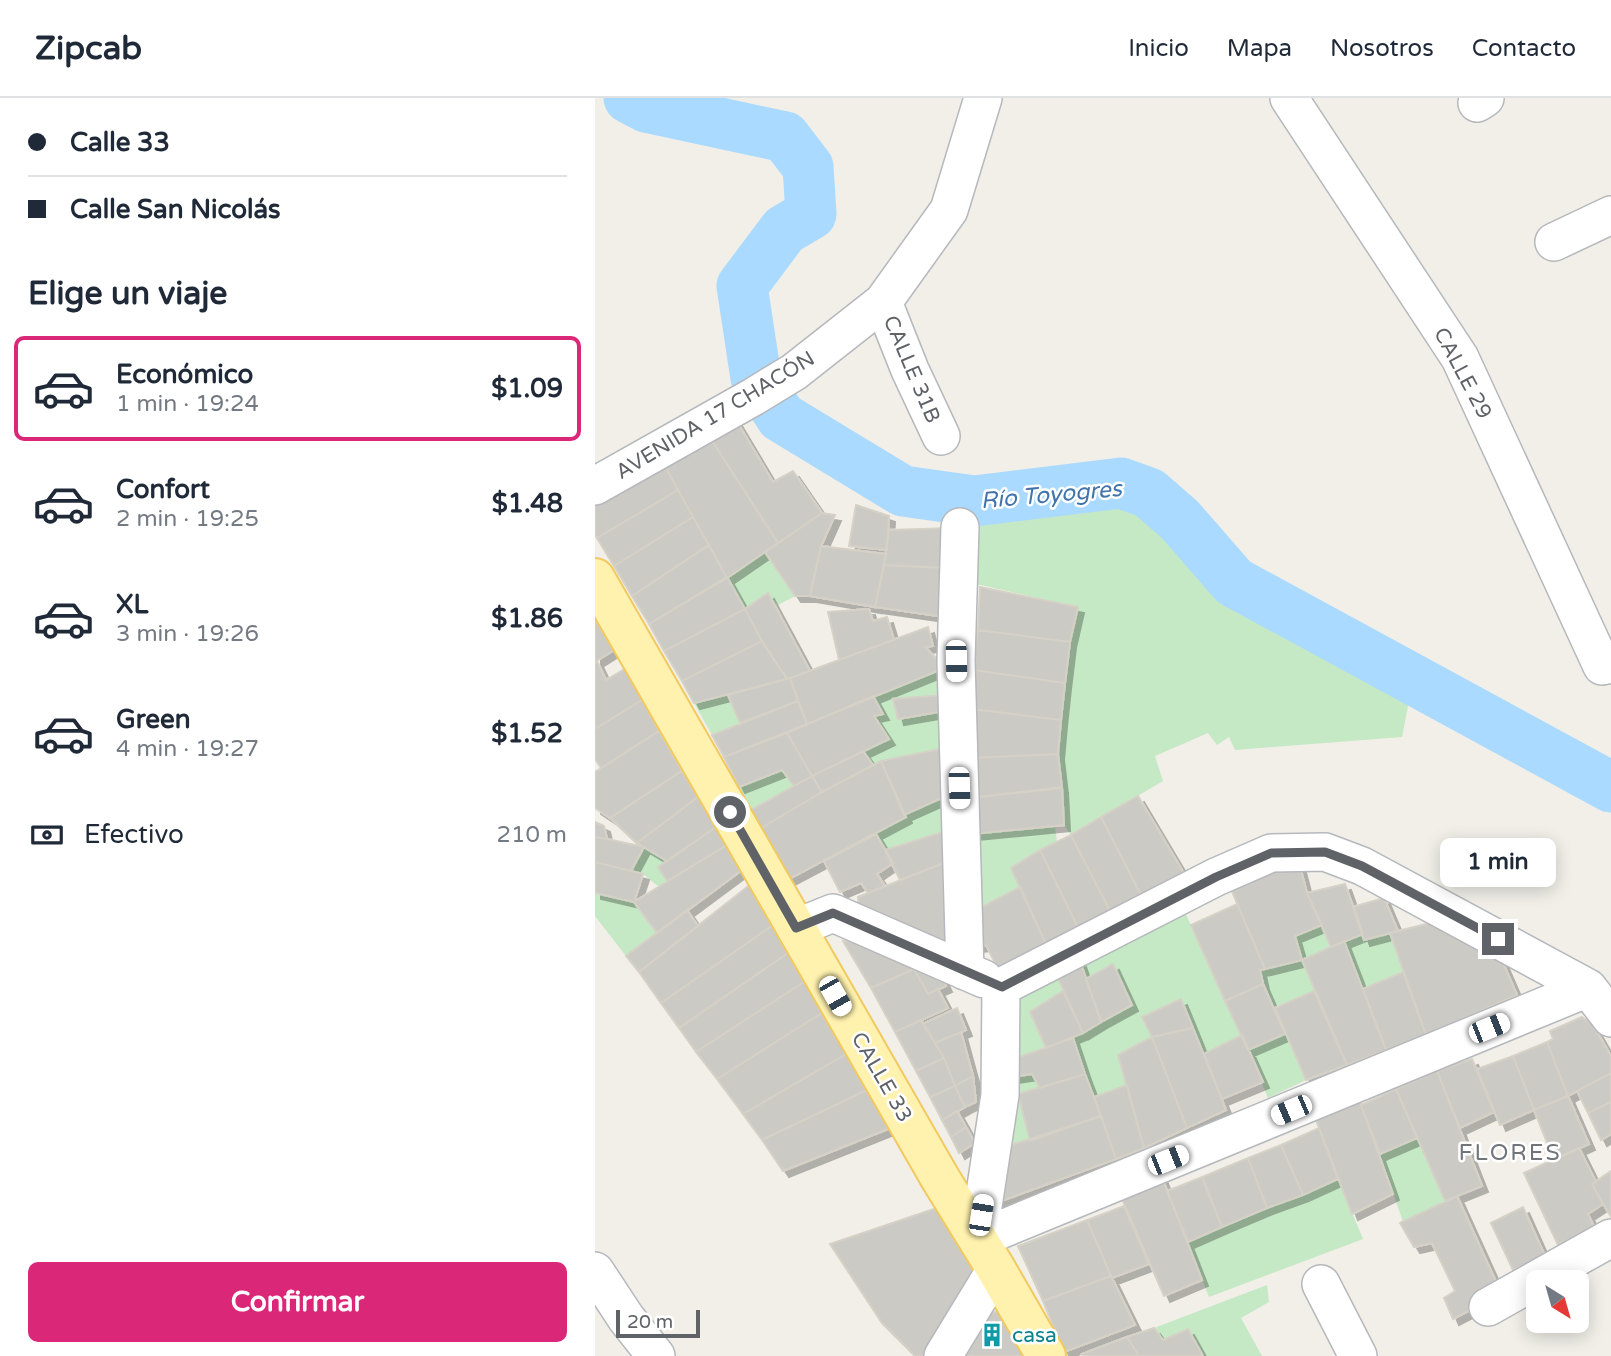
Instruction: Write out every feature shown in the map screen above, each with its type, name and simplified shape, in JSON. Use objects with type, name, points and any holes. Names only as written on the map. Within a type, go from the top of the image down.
[{"type":"main road","name":"CALLE 33","points":[[595,578],[940,1178],[1046,1356]]},
{"type":"street","name":"AVENIDA 17 CHACÓN","points":[[595,486],[794,372],[883,302],[949,210],[983,98]]},
{"type":"street","name":"CALLE 29","points":[[1289,98],[1460,358],[1606,665]]},
{"type":"street","points":[[1554,243],[1611,215]]},
{"type":"street","name":"CALLE 31B","points":[[883,302],[910,370],[941,436]]},
{"type":"street","points":[[960,527],[956,661],[965,971]]},
{"type":"street","points":[[1002,987],[1216,877],[1271,853],[1325,852],[1362,866],[1588,988],[1611,1018]]},
{"type":"street","points":[[796,928],[833,913],[1002,987]]},
{"type":"street","points":[[943,1356],[987,1254],[1000,1094],[1002,987]]},
{"type":"street","points":[[987,1254],[1588,988]]},
{"type":"street","points":[[1488,1307],[1611,1238]]},
{"type":"street","points":[[595,1271],[626,1318],[656,1356]]},
{"type":"street","points":[[1321,1284],[1358,1356]]},
{"type":"green space","points":[[1121,483],[1149,493],[1178,518],[1233,584],[1413,680],[1402,737],[1235,750],[1229,737],[1217,745],[1208,733],[1155,756],[1163,781],[1071,835],[1064,825],[1058,754],[1070,642],[1077,607],[976,584],[977,501]]},
{"type":"green space","points":[[765,552],[795,596],[778,605],[768,594],[745,609],[727,577]]},
{"type":"green space","points":[[945,668],[945,695],[893,699],[898,719],[945,711],[945,748],[873,765],[863,751],[874,716],[883,713],[873,696]]},
{"type":"green space","points":[[728,695],[740,723],[712,735],[694,703]]},
{"type":"green space","points":[[782,770],[794,786],[751,810],[739,787]]},
{"type":"green space","points":[[946,796],[946,831],[885,850],[876,834],[906,817],[905,815]]},
{"type":"green space","points":[[1055,826],[1057,842],[1020,887],[976,910],[973,834]]},
{"type":"green space","points":[[644,847],[667,861],[658,867],[667,881],[659,887],[643,874],[631,871]]},
{"type":"green space","points":[[595,893],[634,902],[657,933],[626,956],[595,916]]},
{"type":"green space","points":[[1182,906],[1242,1035],[1204,1054],[1181,1000],[1142,1017],[1152,1037],[1118,1055],[1127,1085],[1094,1097],[1073,1038],[1131,1005],[1114,965],[1086,979],[1079,958]]},
{"type":"green space","points":[[1322,925],[1331,947],[1302,960],[1295,936]]},
{"type":"green space","points":[[1390,933],[1403,972],[1363,989],[1344,941],[1363,934],[1365,940]]},
{"type":"green space","points":[[1302,960],[1316,992],[1273,1007],[1260,970]]},
{"type":"green space","points":[[1055,972],[1063,991],[1030,1012],[1046,1048],[1011,1060],[1011,993]]},
{"type":"green space","points":[[1285,1034],[1306,1080],[1268,1098],[1248,1050]]},
{"type":"green space","points":[[1032,1074],[1040,1088],[1018,1094],[1030,1141],[1002,1148],[1012,1077]]},
{"type":"green space","points":[[1417,1138],[1445,1201],[1403,1222],[1380,1154]]},
{"type":"green space","points":[[1338,1179],[1363,1239],[1209,1297],[1188,1242]]},
{"type":"green space","points":[[1267,1285],[1269,1302],[1241,1318],[1262,1356],[1203,1356],[1188,1329],[1163,1340],[1154,1328]]},
{"type":"building","points":[[736,420],[773,482],[793,471],[822,513],[778,543],[709,436]]},
{"type":"building","points":[[709,436],[778,543],[727,578],[662,461]]},
{"type":"building","points":[[662,461],[678,490],[597,538],[595,498]]},
{"type":"building","points":[[678,490],[693,517],[614,566],[597,538]]},
{"type":"building","points":[[856,505],[889,516],[887,550],[849,546]]},
{"type":"building","points":[[822,513],[835,515],[821,546],[810,596],[795,596],[765,552]]},
{"type":"building","points":[[693,517],[709,545],[632,596],[614,566]]},
{"type":"building","points":[[953,528],[946,568],[884,565],[889,530]]},
{"type":"building","points":[[709,545],[727,578],[649,624],[632,596]]},
{"type":"building","points":[[821,546],[886,554],[875,607],[810,596]]},
{"type":"building","points":[[884,565],[946,568],[939,616],[875,607]]},
{"type":"building","points":[[727,577],[745,609],[664,651],[649,624]]},
{"type":"building","points":[[980,587],[1078,607],[1070,642],[978,630]]},
{"type":"building","points":[[768,593],[810,671],[787,679],[764,645],[745,609]]},
{"type":"building","points":[[745,609],[762,641],[682,681],[664,651]]},
{"type":"building","points":[[869,609],[873,621],[887,617],[894,640],[839,660],[828,612]]},
{"type":"building","points":[[595,619],[614,650],[595,662]]},
{"type":"building","points":[[928,627],[933,646],[925,647],[945,668],[807,724],[790,678]]},
{"type":"building","points":[[978,630],[1070,642],[1065,683],[973,670]]},
{"type":"building","points":[[762,641],[787,679],[694,703],[682,681]]},
{"type":"building","points":[[597,661],[606,680],[625,669],[642,700],[595,729],[595,662]]},
{"type":"building","points":[[973,670],[1065,683],[1061,720],[973,709]]},
{"type":"building","points":[[790,678],[798,701],[740,723],[728,695]]},
{"type":"building","points":[[945,695],[945,711],[898,719],[893,699]]},
{"type":"building","points":[[873,696],[883,714],[874,716],[889,739],[812,776],[787,733]]},
{"type":"building","points":[[642,700],[659,731],[601,768],[595,759],[595,729]]},
{"type":"building","points":[[798,701],[807,724],[724,757],[712,735]]},
{"type":"building","points":[[973,709],[1061,720],[1058,754],[972,758]]},
{"type":"building","points":[[659,731],[682,771],[610,818],[595,808],[595,772]]},
{"type":"building","points":[[787,733],[812,776],[794,786],[782,770],[739,787],[724,757]]},
{"type":"building","points":[[945,748],[946,796],[904,815],[881,761]]},
{"type":"building","points":[[863,751],[873,765],[822,792],[812,776]]},
{"type":"building","points":[[1058,754],[1062,788],[971,798],[972,758]]},
{"type":"building","points":[[881,761],[906,817],[789,879],[761,828]]},
{"type":"building","points":[[682,771],[698,797],[637,843],[610,818]]},
{"type":"building","points":[[812,776],[822,792],[761,828],[751,810]]},
{"type":"building","points":[[1062,787],[1064,825],[973,834],[971,798]]},
{"type":"building","points":[[1138,796],[1188,880],[1145,903],[1101,817]]},
{"type":"building","points":[[698,797],[716,827],[667,861],[637,843]]},
{"type":"building","points":[[1101,817],[1145,903],[1114,919],[1071,835]]},
{"type":"building","points":[[595,822],[604,826],[607,839],[595,837]]},
{"type":"building","points":[[716,827],[727,845],[667,881],[658,867]]},
{"type":"building","points":[[946,831],[949,861],[900,880],[885,850]]},
{"type":"building","points":[[876,834],[893,863],[877,874],[885,886],[868,893],[861,883],[840,892],[824,861]]},
{"type":"building","points":[[1071,835],[1114,919],[1081,934],[1040,850]]},
{"type":"building","points":[[595,837],[644,847],[631,871],[595,862]]},
{"type":"building","points":[[727,845],[742,870],[657,933],[634,902]]},
{"type":"building","points":[[1040,850],[1081,934],[1049,951],[1011,868]]},
{"type":"building","points":[[949,861],[951,951],[859,913],[858,897]]},
{"type":"building","points":[[595,862],[643,874],[634,902],[595,893]]},
{"type":"building","points":[[1299,863],[1307,893],[1322,925],[1295,936],[1302,960],[1265,969],[1228,882]]},
{"type":"building","points":[[751,884],[776,923],[661,1003],[639,972]]},
{"type":"building","points":[[1345,884],[1363,934],[1331,947],[1307,893]]},
{"type":"building","points":[[1020,887],[1049,951],[1001,975],[986,945],[976,946],[976,910]]},
{"type":"building","points":[[1384,898],[1398,931],[1364,940],[1353,907]]},
{"type":"building","points":[[1237,904],[1265,969],[1260,970],[1263,984],[1225,1001],[1191,925]]},
{"type":"building","points":[[687,910],[698,926],[639,972],[626,956]]},
{"type":"building","points":[[776,923],[791,951],[679,1028],[661,1003]]},
{"type":"building","points":[[1430,923],[1500,956],[1517,995],[1426,1035],[1390,933]]},
{"type":"building","points":[[843,941],[903,947],[914,969],[871,988]]},
{"type":"building","points":[[1344,941],[1386,1050],[1347,1065],[1302,960]]},
{"type":"building","points":[[791,951],[807,980],[696,1052],[679,1028]]},
{"type":"building","points":[[1079,958],[1101,1022],[1083,1033],[1055,972]]},
{"type":"building","points":[[1113,964],[1132,1005],[1101,1022],[1086,979]]},
{"type":"building","points":[[936,965],[946,986],[928,994],[914,969]]},
{"type":"building","points":[[914,969],[928,994],[938,989],[948,1008],[895,1032],[871,988]]},
{"type":"building","points":[[1403,972],[1426,1035],[1386,1050],[1363,989]]},
{"type":"building","points":[[807,980],[825,1011],[717,1079],[696,1052]]},
{"type":"building","points":[[1263,984],[1285,1034],[1248,1050],[1225,1001]]},
{"type":"building","points":[[1063,991],[1083,1033],[1046,1048],[1030,1012]]},
{"type":"building","points":[[1314,991],[1347,1065],[1306,1080],[1275,1008]]},
{"type":"building","points":[[1181,999],[1193,1028],[1152,1037],[1142,1017]]},
{"type":"building","points":[[957,1008],[966,1030],[935,1043],[923,1024]]},
{"type":"building","points":[[825,1011],[848,1053],[743,1114],[717,1079]]},
{"type":"building","points":[[1582,1017],[1593,1025],[1611,1056],[1611,1073],[1568,1096],[1547,1042],[1553,1039],[1550,1031]]},
{"type":"building","points":[[921,1020],[944,1058],[916,1071],[895,1032]]},
{"type":"building","points":[[1193,1028],[1226,1110],[1187,1128],[1152,1037]]},
{"type":"building","points":[[961,1032],[973,1076],[955,1086],[935,1043]]},
{"type":"building","points":[[1242,1035],[1263,1082],[1222,1099],[1204,1054]]},
{"type":"building","points":[[1152,1037],[1187,1128],[1144,1148],[1118,1055]]},
{"type":"building","points":[[1073,1038],[1085,1074],[1040,1088],[1032,1074],[1012,1077],[1011,1060]]},
{"type":"building","points":[[1547,1042],[1568,1096],[1534,1110],[1513,1056]]},
{"type":"building","points":[[848,1053],[869,1089],[762,1140],[743,1114]]},
{"type":"building","points":[[1513,1056],[1534,1110],[1500,1125],[1477,1069]]},
{"type":"building","points":[[944,1058],[955,1086],[930,1097],[916,1071]]},
{"type":"building","points":[[1472,1059],[1494,1112],[1460,1128],[1437,1071]]},
{"type":"building","points":[[1437,1071],[1482,1186],[1445,1201],[1396,1089]]},
{"type":"building","points":[[1611,1073],[1611,1102],[1588,1113],[1577,1091]]},
{"type":"building","points":[[1085,1074],[1101,1116],[1030,1141],[1018,1094]]},
{"type":"building","points":[[973,1076],[976,1102],[965,1107],[955,1086]]},
{"type":"building","points":[[1127,1085],[1144,1148],[1116,1159],[1094,1097]]},
{"type":"building","points":[[955,1086],[965,1107],[942,1120],[930,1097]]},
{"type":"building","points":[[869,1089],[893,1127],[783,1171],[762,1140]]},
{"type":"building","points":[[1396,1089],[1417,1138],[1380,1154],[1361,1105]]},
{"type":"building","points":[[1568,1096],[1589,1144],[1554,1160],[1534,1110]]},
{"type":"building","points":[[1360,1102],[1393,1194],[1352,1214],[1316,1120]]},
{"type":"building","points":[[1611,1102],[1611,1134],[1601,1140],[1588,1113]]},
{"type":"building","points":[[957,1111],[966,1127],[951,1137],[942,1120]]},
{"type":"building","points":[[1101,1116],[1116,1159],[993,1204],[1002,1148]]},
{"type":"building","points":[[966,1127],[975,1143],[959,1153],[951,1137]]},
{"type":"building","points":[[1319,1128],[1338,1179],[1303,1195],[1281,1145]]},
{"type":"building","points":[[1281,1145],[1303,1195],[1267,1208],[1248,1158]]},
{"type":"building","points":[[1579,1148],[1596,1182],[1592,1184],[1603,1204],[1588,1214],[1594,1227],[1558,1245],[1524,1173]]},
{"type":"building","points":[[1248,1158],[1267,1208],[1222,1227],[1202,1177]]},
{"type":"building","points":[[1611,1171],[1611,1217],[1592,1184]]},
{"type":"building","points":[[1161,1175],[1202,1280],[1164,1296],[1119,1192]]},
{"type":"building","points":[[1202,1177],[1222,1227],[1188,1242],[1167,1191]]},
{"type":"building","points":[[1457,1196],[1497,1284],[1484,1303],[1453,1319],[1444,1298],[1455,1291],[1432,1243],[1414,1247],[1400,1223]]},
{"type":"building","points":[[1124,1206],[1149,1264],[1112,1278],[1087,1220]]},
{"type":"building","points":[[1523,1207],[1545,1256],[1513,1270],[1491,1223]]},
{"type":"building","points":[[937,1208],[980,1277],[931,1356],[915,1356],[882,1323],[830,1244]]},
{"type":"building","points":[[1087,1220],[1111,1276],[1043,1301],[1018,1246]]},
{"type":"building","points":[[1111,1276],[1135,1325],[1064,1352],[1043,1301]]},
{"type":"building","name":"casa","points":[[1003,1311],[1027,1356],[955,1356],[981,1314]]},
{"type":"building","points":[[1154,1328],[1163,1340],[1188,1329],[1203,1356],[1139,1356],[1127,1337]]},
{"type":"building","points":[[1127,1337],[1139,1356],[1082,1354]]},
{"type":"waterway","name":"Río Toyogres","points":[[629,98],[646,107],[785,137],[808,167],[811,214],[784,230],[742,286],[756,378],[781,417],[903,491],[974,501],[1121,483],[1149,493],[1180,520],[1234,582],[1611,787]]},
{"type":"place","name":"casa","points":[[992,1335]]},
{"type":"district","name":"FLORES","points":[[1510,1152]]},
{"type":"route","points":[[730,812],[796,928],[833,913],[1002,987],[1216,877],[1271,853],[1325,852],[1362,866],[1498,939]]}]
